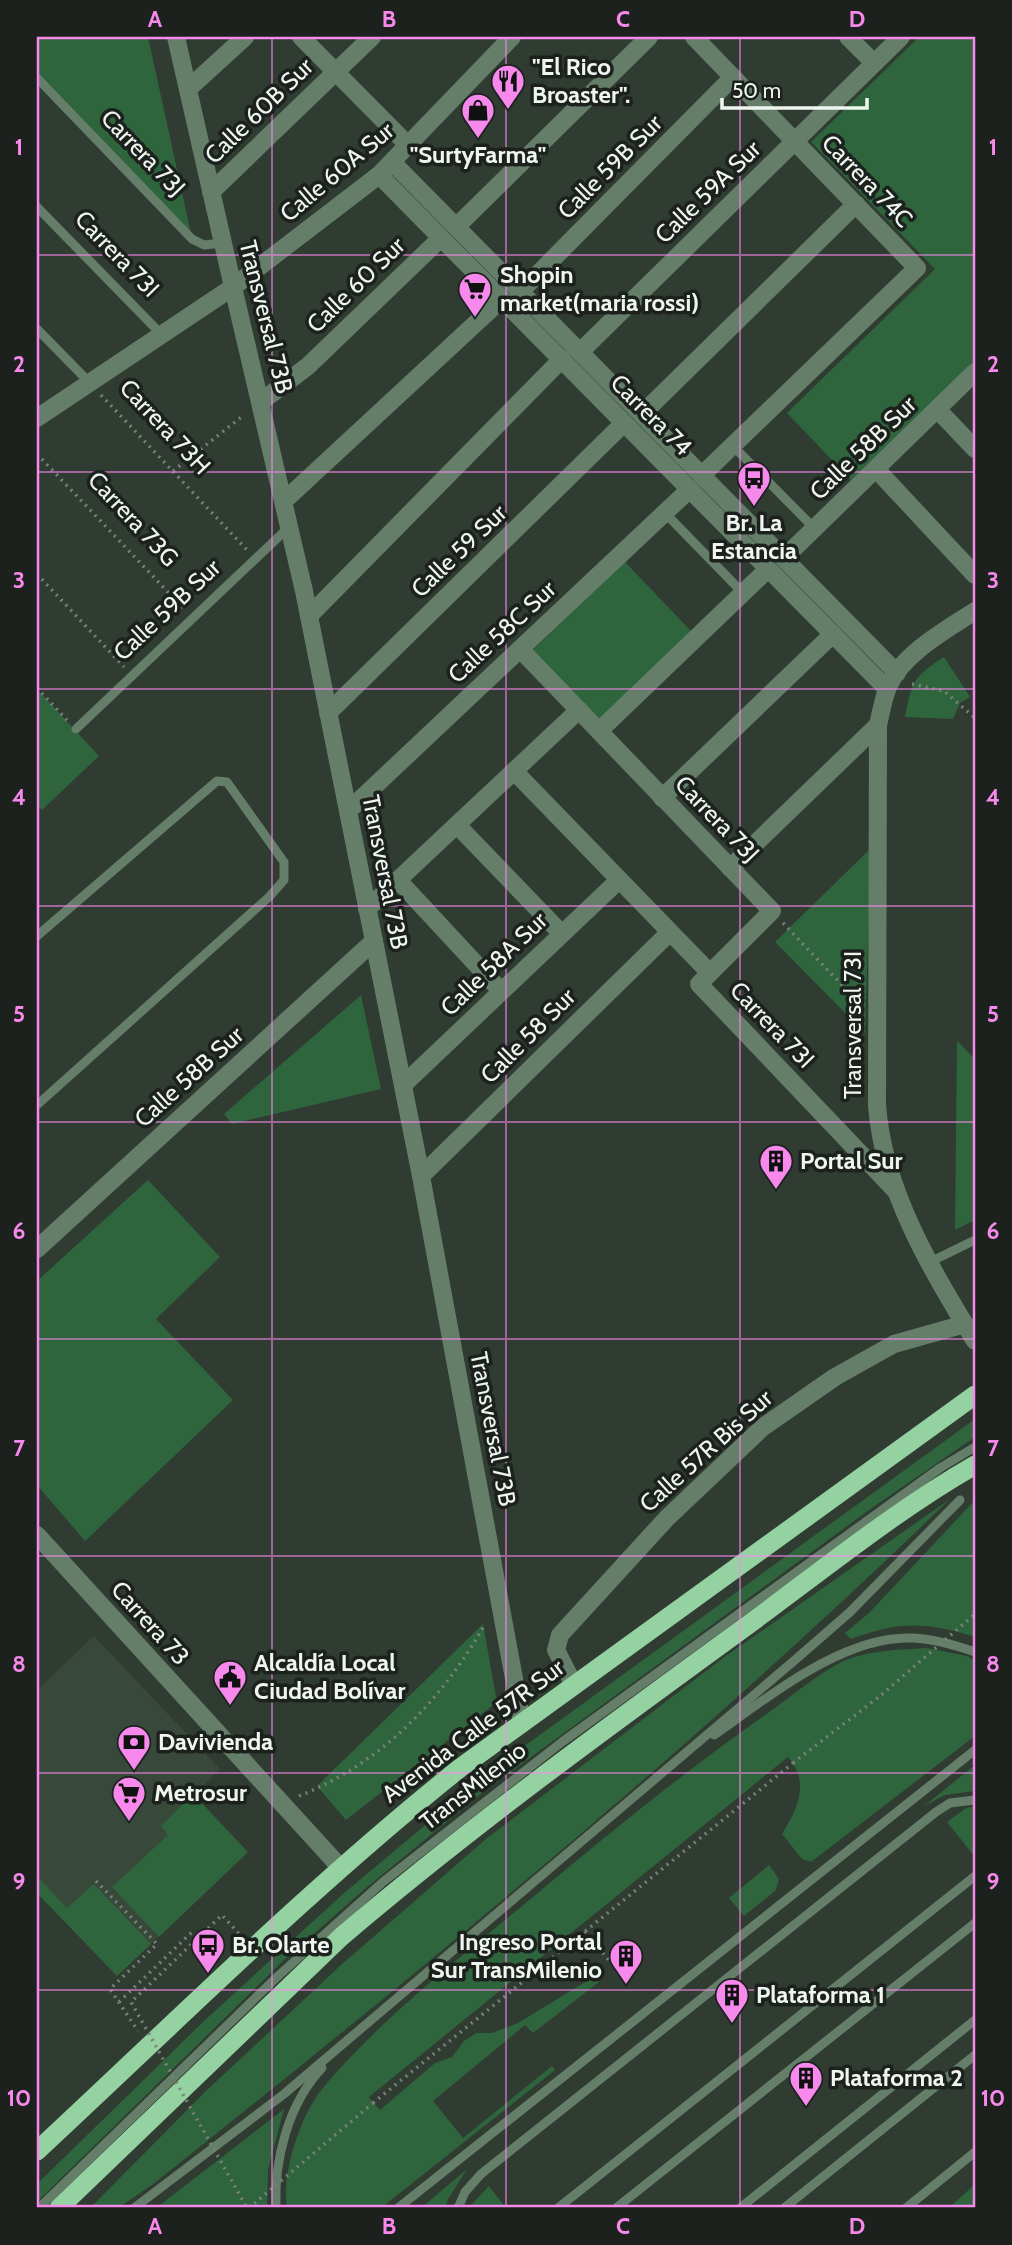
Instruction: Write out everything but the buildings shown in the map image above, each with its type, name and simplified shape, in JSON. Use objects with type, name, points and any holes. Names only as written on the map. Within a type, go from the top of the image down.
[{"type":"highway","name":"Avenida Calle 57R Sur","points":[[37,2151],[340,1867],[460,1768],[975,1395]]},
{"type":"highway","points":[[59,2208],[341,1937],[385,1900],[550,1769],[892,1520],[975,1465]]},
{"type":"street","name":"Transversal 73B","points":[[176,37],[222,243],[285,500],[309,616],[421,1176],[522,1723]]},
{"type":"street","points":[[188,89],[245,37]]},
{"type":"street","points":[[301,37],[409,146]]},
{"type":"street","name":"Calle 60B Sur","points":[[211,192],[372,37]]},
{"type":"street","name":"Calle 60A Sur","points":[[37,418],[233,287],[379,175],[512,37]]},
{"type":"street","points":[[457,226],[649,37]]},
{"type":"street","name":"Carrera 74C","points":[[694,37],[917,268],[733,446]]},
{"type":"street","points":[[848,37],[874,63]]},
{"type":"street","name":"Calle 59A Sur","points":[[580,352],[901,37]]},
{"type":"street","name":"Calle 59B Sur","points":[[521,291],[733,77]]},
{"type":"street","name":"Carrera 74","points":[[393,163],[784,558],[892,681]]},
{"type":"street","name":"Carrera 74","points":[[379,175],[833,634],[892,681]]},
{"type":"street","points":[[642,414],[856,204]]},
{"type":"street","name":"Calle 60 Sur","points":[[262,401],[308,366],[441,238]]},
{"type":"street","points":[[285,500],[502,299]]},
{"type":"street","points":[[309,616],[562,359]]},
{"type":"street","name":"Calle 58B Sur","points":[[784,558],[975,372]]},
{"type":"street","points":[[937,409],[975,449]]},
{"type":"street","name":"Calle 59 Sur","points":[[328,713],[624,423]]},
{"type":"street","points":[[702,475],[733,446]]},
{"type":"street","points":[[876,469],[975,575]]},
{"type":"street","name":"Calle 58C Sur","points":[[348,811],[690,489]]},
{"type":"street","points":[[599,732],[768,569]]},
{"type":"street","points":[[892,681],[924,647],[975,611]]},
{"type":"street","points":[[663,798],[833,634]]},
{"type":"street","name":"Carrera 73J","points":[[520,649],[772,911]]},
{"type":"street","name":"Transversal 73I","points":[[892,681],[878,725],[879,1127],[896,1191],[930,1262],[975,1341]]},
{"type":"street","points":[[367,909],[579,710]]},
{"type":"street","points":[[730,868],[878,725]]},
{"type":"street","name":"Carrera 73I","points":[[514,771],[670,932],[704,978],[896,1191]]},
{"type":"street","points":[[457,825],[562,934]]},
{"type":"street","points":[[398,880],[501,991]]},
{"type":"street","name":"Calle 58A Sur","points":[[403,1085],[619,880]]},
{"type":"street","points":[[704,978],[772,911]]},
{"type":"street","name":"Calle 58 Sur","points":[[421,1176],[670,932]]},
{"type":"street","name":"Calle 58B Sur","points":[[37,1249],[374,941]]},
{"type":"street","name":"Calle 57R Bis Sur","points":[[574,1685],[556,1650],[560,1635],[708,1476],[763,1427],[835,1377],[894,1344],[965,1324]]},
{"type":"street","name":"Carrera 73","points":[[37,1535],[340,1867]]},
{"type":"lane","name":"Carrera 73J","points":[[37,78],[192,239],[204,245],[222,243]]},
{"type":"lane","name":"Carrera 73I","points":[[37,207],[162,335]]},
{"type":"lane","name":"Carrera 73H","points":[[37,329],[90,383]]},
{"type":"lane","points":[[733,446],[815,528]]},
{"type":"lane","points":[[666,513],[743,593]]},
{"type":"lane","name":"Calle 59B Sur","points":[[76,729],[290,526]]},
{"type":"lane","points":[[37,936],[217,781],[227,782],[284,862],[284,880],[269,897],[37,1105]]},
{"type":"lane","points":[[930,1262],[975,1240]]},
{"type":"lane","name":"TransMilenio","points":[[39,2208],[278,1976],[384,1881],[468,1813],[940,1468],[975,1447]]},
{"type":"lane","points":[[134,2208],[205,2157],[355,2034],[850,1612],[960,1500]]},
{"type":"lane","points":[[675,1762],[802,1676],[842,1653],[872,1642],[911,1638],[944,1642],[975,1652]]},
{"type":"lane","points":[[398,2208],[975,1750]]},
{"type":"lane","points":[[458,2208],[465,2192],[481,2174],[919,1825],[950,1803],[975,1800]]},
{"type":"lane","points":[[558,2208],[975,1876]]},
{"type":"lane","points":[[616,2208],[975,1923]]},
{"type":"lane","points":[[740,2208],[975,2020]]},
{"type":"lane","points":[[276,2208],[277,2175],[294,2110],[316,2074],[355,2034]]},
{"type":"lane","points":[[784,2208],[975,2055]]},
{"type":"lane","points":[[906,2208],[975,2152]]},
{"type":"path","name":"Carrera 73H","points":[[90,383],[256,559]]},
{"type":"path","points":[[173,471],[262,401]]},
{"type":"path","name":"Carrera 73G","points":[[37,454],[193,619]]},
{"type":"path","points":[[37,574],[132,676]]},
{"type":"path","points":[[892,681],[944,691],[975,719]]},
{"type":"path","points":[[37,688],[76,729]]},
{"type":"path","points":[[772,911],[878,1023]]},
{"type":"path","points":[[281,1803],[352,1771],[393,1741],[421,1714],[447,1682],[499,1597]]},
{"type":"path","points":[[252,1948],[222,1915],[131,2002],[248,2208],[585,1931],[880,1696],[975,1614]]},
{"type":"path","points":[[96,1881],[157,1944],[110,1989],[148,2048]]},
{"type":"path","points":[[585,1931],[611,1963]]},
{"type":"path","points":[[119,2002],[192,1932],[198,1938]]},
{"type":"shaded area","name":"Metrosur","points":[[94,1636],[220,1769],[194,1795],[248,1852],[117,1976],[37,1893],[37,1690]]},
{"type":"green space","points":[[37,37],[148,37],[192,238],[37,76]]},
{"type":"green space","points":[[919,37],[975,37],[975,361],[851,480],[787,413],[935,269],[811,142]]},
{"type":"green space","points":[[625,562],[691,631],[598,721],[532,651]]},
{"type":"green space","points":[[944,657],[970,697],[960,703],[953,719],[905,717],[912,687],[920,675]]},
{"type":"green space","points":[[37,689],[99,756],[42,810],[37,805]]},
{"type":"green space","points":[[871,848],[865,1033],[775,942]]},
{"type":"green space","points":[[361,995],[381,1089],[232,1124],[224,1114]]},
{"type":"green space","points":[[957,1041],[975,1059],[975,1220],[955,1230]]},
{"type":"green space","points":[[148,1180],[220,1257],[156,1319],[233,1400],[85,1541],[37,1485],[37,1281]]},
{"type":"green space","points":[[975,1419],[975,1437],[869,1510],[482,1793],[366,1888],[284,1960],[37,2202],[37,2184],[204,2021],[343,1894],[490,1771]]},
{"type":"green space","points":[[950,1499],[758,1678],[560,1852],[459,1936],[152,2185],[118,2208],[90,2208],[207,2090],[341,1965],[486,1839],[723,1658]]},
{"type":"green space","points":[[975,1500],[975,1637],[942,1628],[913,1626],[884,1629],[851,1639],[845,1633],[869,1613]]},
{"type":"green space","points":[[483,1624],[497,1702],[346,1820],[317,1786]]},
{"type":"green space","points":[[927,1648],[967,1656],[975,1661],[975,1736],[811,1862],[802,1859],[782,1834],[797,1805],[800,1785],[795,1766],[788,1757],[369,2097],[380,2110],[435,2063],[452,2057],[464,2041],[476,2033],[492,2033],[518,2023],[595,1976],[599,1982],[533,2033],[525,2025],[433,2101],[463,2138],[552,2066],[555,2070],[381,2208],[287,2208],[290,2163],[306,2114],[322,2089],[395,2013],[647,1803],[816,1677],[856,1657]]},
{"type":"green space","points":[[975,1765],[975,1791],[945,1795],[924,1806]]},
{"type":"green space","points":[[193,1794],[248,1852],[159,1937],[112,1887],[168,1835],[161,1826]]},
{"type":"green space","points":[[975,1806],[975,1857],[947,1822],[966,1808]]},
{"type":"green space","points":[[769,1865],[779,1879],[776,1890],[744,1916],[729,1898]]},
{"type":"green space","points":[[37,1876],[67,1908],[94,1884],[151,1944],[117,1976],[37,1893]]},
{"type":"green space","points":[[284,2109],[268,2170],[267,2208],[156,2208]]},
{"type":"green space","points":[[467,2169],[448,2199],[446,2208],[421,2208]]},
{"type":"green space","points":[[975,2184],[975,2208],[949,2208]]},
{"type":"green space","points":[[489,2186],[506,2208],[468,2208]]},
{"type":"place","name":"\"El Rico Broaster\".","points":[[508,111]]},
{"type":"place","name":"\"SurtyFarma\"","points":[[478,140]]},
{"type":"place","name":"Shopin market(maria rossi)","points":[[475,319]]},
{"type":"place","name":"Br. La Estancia","points":[[754,508]]},
{"type":"place","name":"Portal Sur","points":[[776,1191]]},
{"type":"place","name":"Alcaldía Local Ciudad Bolívar","points":[[230,1707]]},
{"type":"place","name":"Davivienda","points":[[134,1772]]},
{"type":"place","name":"Metrosur","points":[[129,1823]]},
{"type":"place","name":"Br. Olarte","points":[[208,1975]]},
{"type":"place","name":"Ingreso Portal Sur TransMilenio","points":[[626,1986]]},
{"type":"place","name":"Plataforma 1","points":[[732,2025]]},
{"type":"place","name":"Plataforma 2","points":[[806,2108]]}]
